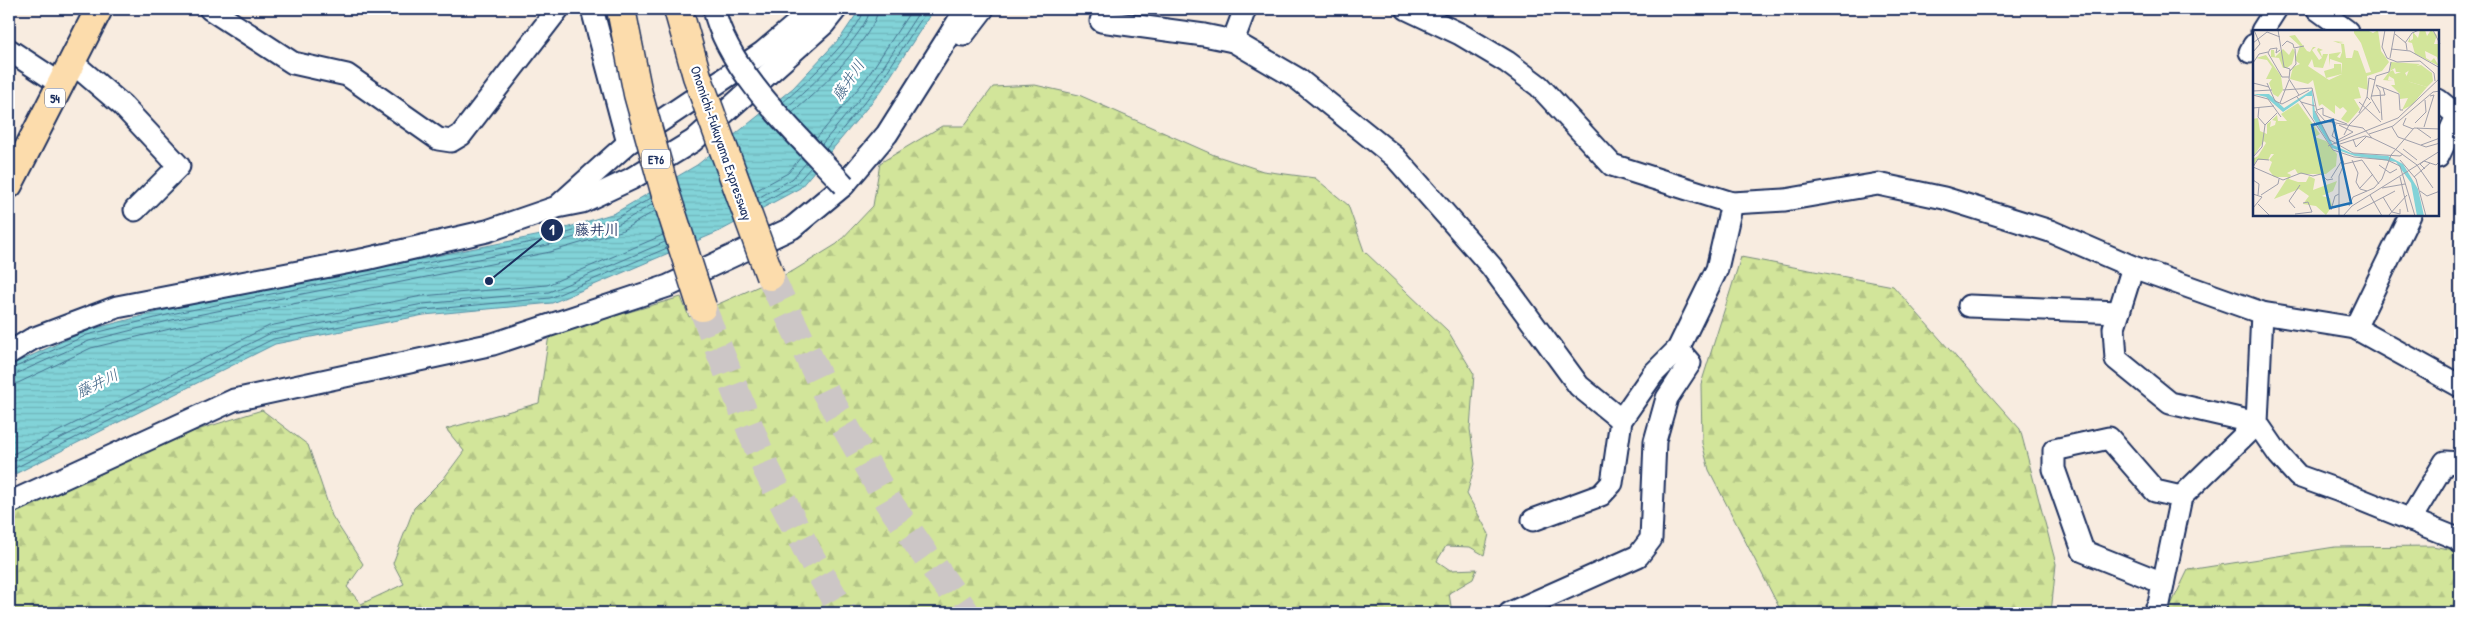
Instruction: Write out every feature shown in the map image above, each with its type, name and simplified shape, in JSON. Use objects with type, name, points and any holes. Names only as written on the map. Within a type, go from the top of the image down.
[{"type":"highway","name":"E76","points":[[621,9],[643,112],[666,195],[702,307]]},
{"type":"highway","name":"Onomichi-Fukuyama Expressway","points":[[678,9],[698,76],[738,193],[770,276]]},
{"type":"highway","points":[[687,9],[738,193]]},
{"type":"main road","name":"54","points":[[9,185],[100,9]]},
{"type":"street","points":[[210,9],[293,63],[347,75],[438,139],[451,142],[461,135],[558,9]]},
{"type":"street","points":[[592,9],[628,143]]},
{"type":"street","points":[[714,9],[732,52],[752,82],[844,185]]},
{"type":"street","points":[[557,207],[628,143],[762,53],[814,9]]},
{"type":"street","points":[[9,353],[32,339],[117,307],[228,284],[366,260],[487,231],[557,207],[582,202],[631,179],[693,141],[824,24],[836,9]]},
{"type":"street","points":[[887,134],[966,9]]},
{"type":"street","points":[[9,503],[234,400],[493,344],[668,286],[792,228],[844,185],[887,134],[983,9]]},
{"type":"street","points":[[1233,40],[1245,9]]},
{"type":"street","points":[[1408,9],[1460,34],[1507,62],[1539,86],[1612,165],[1732,203],[1785,200],[1878,184],[1944,198],[2050,231],[2134,267],[2262,313],[2355,328],[2460,386]]},
{"type":"street","points":[[2263,30],[2276,9]]},
{"type":"street","points":[[2317,9],[2345,30]]},
{"type":"street","points":[[1102,21],[1233,40],[1298,79],[1395,157],[1491,266],[1579,386],[1621,420]]},
{"type":"street","points":[[9,50],[68,74],[122,105],[179,166],[135,210]]},
{"type":"street","points":[[2439,101],[2459,113],[2439,155]]},
{"type":"street","points":[[1533,520],[1601,495],[1612,483],[1621,420],[1652,374],[1678,349],[1717,269],[1732,203]]},
{"type":"street","points":[[2355,328],[2410,216]]},
{"type":"street","points":[[2134,267],[2114,328],[2116,359],[2170,403],[2257,423]]},
{"type":"street","points":[[1969,306],[2119,312]]},
{"type":"street","points":[[2262,313],[2257,423],[2278,455],[2298,476],[2337,490],[2460,542]]},
{"type":"street","points":[[1510,613],[1638,556],[1650,539],[1654,441],[1667,398],[1690,363],[1678,349]]},
{"type":"street","points":[[2154,613],[2159,604],[2181,497],[2257,423]]},
{"type":"street","points":[[2163,583],[2083,551],[2054,469],[2054,450],[2109,438],[2156,491],[2181,497]]},
{"type":"street","points":[[2410,520],[2445,462],[2460,463]]},
{"type":"green space","points":[[1035,85],[1079,95],[1214,155],[1263,171],[1315,178],[1348,205],[1364,251],[1448,331],[1474,374],[1470,429],[1475,464],[1467,494],[1489,534],[1484,555],[1470,547],[1446,546],[1437,561],[1450,570],[1477,569],[1473,579],[1449,593],[1452,613],[9,613],[9,513],[165,440],[262,410],[308,445],[332,516],[363,564],[347,587],[361,604],[404,584],[393,563],[414,508],[444,478],[464,451],[446,429],[539,403],[549,335],[681,297],[689,317],[793,271],[837,244],[873,206],[880,163],[942,126],[964,126],[993,87]]},
{"type":"green space","points":[[1741,257],[1893,286],[2020,429],[2056,564],[2051,613],[1782,613],[1709,470],[1702,443],[1701,384]]},
{"type":"green space","points":[[2432,546],[2460,551],[2460,613],[2167,613],[2188,570],[2335,547]]},
{"type":"water","points":[[860,9],[934,9],[881,91],[800,188],[720,231],[552,303],[424,315],[275,344],[9,477],[9,366],[85,331],[170,309],[546,234],[615,213],[697,165],[793,88],[841,37]]},
{"type":"tunnel","points":[[770,276],[825,391],[887,500],[966,613]]},
{"type":"tunnel","points":[[702,307],[766,468],[809,554],[843,613]]},
{"type":"place","name":"藤井川","points":[[489,281]]}]
